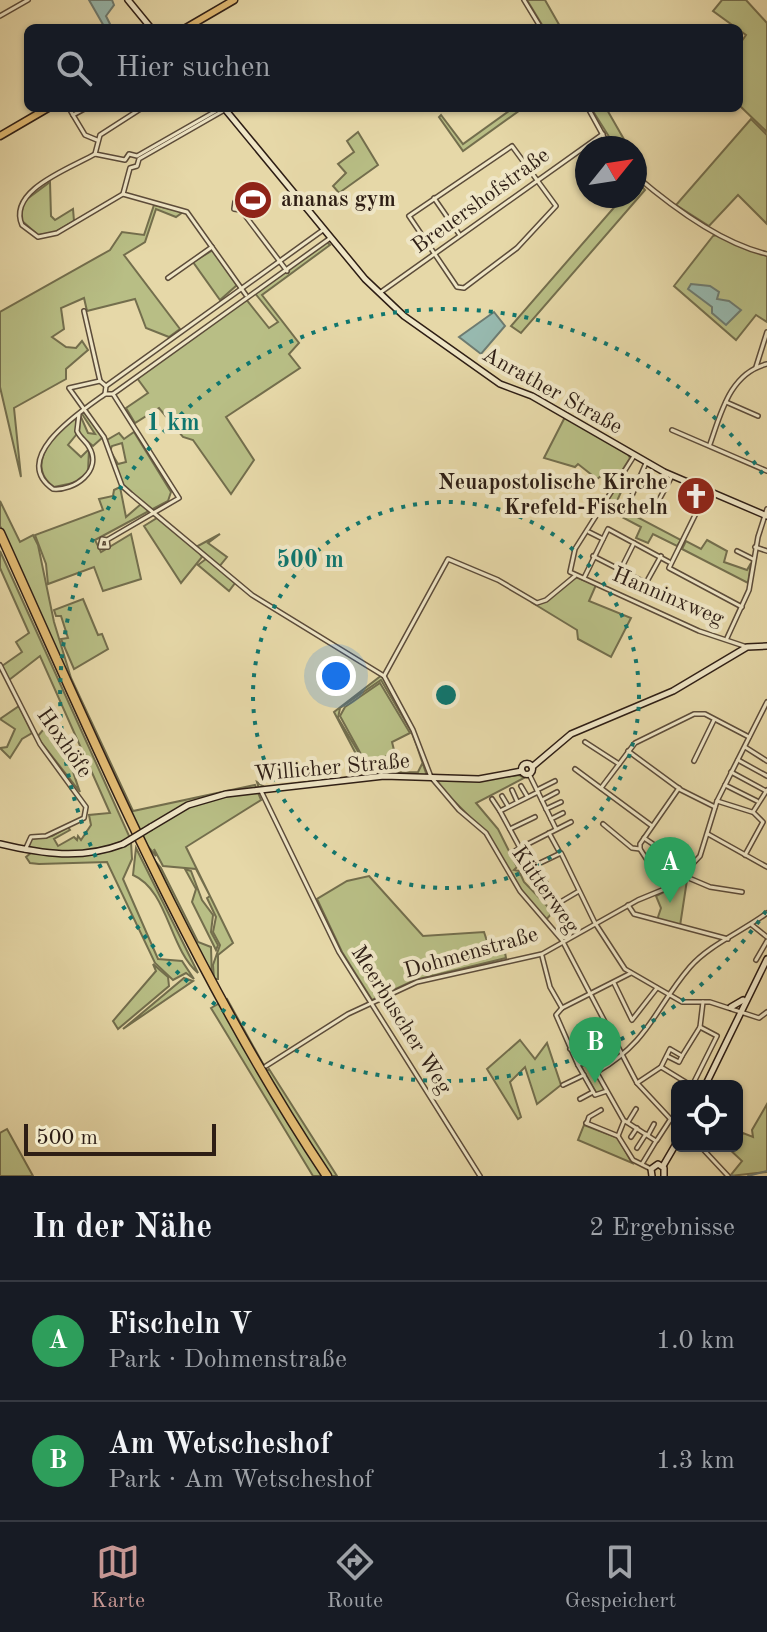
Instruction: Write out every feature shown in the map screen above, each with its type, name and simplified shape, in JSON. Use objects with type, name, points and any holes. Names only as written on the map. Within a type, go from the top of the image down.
[{"type":"highway","points":[[0,533],[182,927],[254,1059],[324,1176]]},
{"type":"highway","points":[[0,543],[124,817],[190,953],[252,1065],[324,1176]]},
{"type":"main road","points":[[128,0],[148,24]]},
{"type":"main road","points":[[193,24],[234,0]]},
{"type":"main road","points":[[0,136],[41,112]]},
{"type":"main road","name":"Anrather Straße","points":[[227,112],[378,294],[490,378],[532,396],[672,476],[766,514]]},
{"type":"main road","points":[[522,771],[529,774],[532,767],[571,734],[673,691],[747,647],[766,647]]},
{"type":"main road","name":"Willicher Straße","points":[[0,844],[25,850],[78,855],[123,844],[201,799],[384,776],[487,778],[522,771],[525,764],[532,767]]},
{"type":"main road","points":[[708,1080],[767,959]]},
{"type":"main road","points":[[731,1007],[749,994]]},
{"type":"main road","points":[[664,1176],[663,1166],[671,1152]]},
{"type":"main road","points":[[651,1172],[656,1164],[663,1166]]},
{"type":"street","points":[[0,16],[28,0]]},
{"type":"street","points":[[524,0],[539,24]]},
{"type":"street","points":[[71,112],[85,135],[97,140]]},
{"type":"street","points":[[73,115],[79,112]]},
{"type":"street","points":[[95,154],[97,140],[136,112]]},
{"type":"street","points":[[138,158],[217,112]]},
{"type":"street","points":[[590,112],[603,134]]},
{"type":"street","name":"Breuershofstraße","points":[[378,294],[603,134]]},
{"type":"street","points":[[512,146],[539,179],[556,206],[506,258],[464,288],[457,287],[409,216],[512,146]]},
{"type":"street","points":[[95,154],[125,160],[130,168],[123,194],[49,236],[34,236],[22,225],[19,209],[26,196],[95,154]]},
{"type":"street","points":[[125,160],[131,154],[138,158]]},
{"type":"street","points":[[130,168],[137,166],[138,158]]},
{"type":"street","points":[[647,183],[712,229],[745,247],[767,254]]},
{"type":"street","points":[[123,194],[190,215],[246,295]]},
{"type":"street","points":[[434,198],[460,235]]},
{"type":"street","points":[[241,210],[286,270]]},
{"type":"street","points":[[105,394],[106,386],[323,230]]},
{"type":"street","points":[[79,414],[77,431],[90,449],[90,470],[80,482],[53,489],[43,474],[42,451],[79,414],[84,409],[105,394],[113,394],[246,295],[330,238]]},
{"type":"street","points":[[168,278],[212,247]]},
{"type":"street","points":[[84,311],[100,381],[106,386]]},
{"type":"street","points":[[756,367],[755,361],[767,332]]},
{"type":"street","points":[[148,356],[154,363]]},
{"type":"street","points":[[710,444],[726,402],[738,381],[756,367],[767,364]]},
{"type":"street","points":[[100,381],[69,388],[104,437],[122,486],[252,595],[384,676],[448,559],[498,580],[537,603],[546,600],[575,576],[570,570],[575,549],[634,456]]},
{"type":"street","points":[[107,540],[179,498],[113,394]]},
{"type":"street","points":[[726,402],[758,416]]},
{"type":"street","points":[[672,430],[767,471]]},
{"type":"street","points":[[630,500],[646,463]]},
{"type":"street","points":[[653,511],[672,476]]},
{"type":"street","points":[[707,491],[670,562],[670,569],[742,607]]},
{"type":"street","points":[[726,639],[742,607],[755,547],[766,514]]},
{"type":"street","points":[[584,578],[608,529],[670,562]]},
{"type":"street","points":[[589,532],[603,539]]},
{"type":"street","points":[[620,571],[634,543]]},
{"type":"street","points":[[755,547],[767,551]]},
{"type":"street","points":[[737,551],[753,559]]},
{"type":"street","points":[[593,556],[647,583],[661,556]]},
{"type":"street","name":"Hanninxweg","points":[[575,576],[699,631],[747,647]]},
{"type":"street","name":"Hoxhöfe","points":[[0,665],[40,744],[86,807],[84,818],[46,836],[31,837],[25,850]]},
{"type":"street","name":"Kütterweg","points":[[384,676],[413,730],[431,777],[459,810],[486,833],[520,891],[562,940],[622,1058],[637,1083],[670,1120]]},
{"type":"street","name":"Dohmenstraße","points":[[266,1066],[348,1014],[417,982],[542,954],[628,905],[666,889],[684,876],[700,856],[717,801],[767,702]]},
{"type":"street","points":[[601,788],[639,740],[694,714],[705,714],[749,737]]},
{"type":"street","points":[[694,761],[714,720]]},
{"type":"street","points":[[585,742],[619,764]]},
{"type":"street","points":[[745,747],[767,761]]},
{"type":"street","points":[[628,751],[679,788],[715,807]]},
{"type":"street","points":[[738,760],[767,776]]},
{"type":"street","points":[[575,769],[652,826]]},
{"type":"street","points":[[731,772],[766,790],[753,812]]},
{"type":"street","points":[[529,774],[556,829]]},
{"type":"street","points":[[500,811],[555,781]]},
{"type":"street","points":[[725,785],[759,802]]},
{"type":"street","points":[[521,786],[528,797]]},
{"type":"street","points":[[640,849],[644,838],[679,788]]},
{"type":"street","points":[[512,790],[518,802]]},
{"type":"street","name":"Meerbuscher Weg","points":[[261,791],[339,952],[480,1176]]},
{"type":"street","points":[[542,800],[557,792]]},
{"type":"street","points":[[502,796],[508,807]]},
{"type":"street","points":[[492,799],[520,848]]},
{"type":"street","points":[[717,801],[753,812],[765,823],[745,855]]},
{"type":"street","points":[[546,809],[561,802]]},
{"type":"street","points":[[551,819],[563,813]]},
{"type":"street","points":[[510,829],[535,817]]},
{"type":"street","points":[[511,853],[571,822]]},
{"type":"street","points":[[603,824],[632,848],[640,849],[666,889]]},
{"type":"street","points":[[549,833],[595,923],[623,967],[687,1003],[703,1002],[731,1007],[762,1018],[767,1012]]},
{"type":"street","points":[[708,834],[767,867]]},
{"type":"street","points":[[644,838],[666,853]]},
{"type":"street","points":[[651,866],[677,845]]},
{"type":"street","points":[[560,853],[536,865],[557,904],[579,891]]},
{"type":"street","points":[[684,876],[710,887],[742,892]]},
{"type":"street","points":[[628,905],[634,914],[729,939]]},
{"type":"street","points":[[597,1072],[622,1058],[644,1036],[694,963],[767,913]]},
{"type":"street","points":[[752,925],[767,939],[756,960]]},
{"type":"street","points":[[542,954],[550,987],[562,1008]]},
{"type":"street","points":[[607,1091],[598,1096],[593,1092],[556,1015],[562,1008],[631,973]]},
{"type":"street","points":[[614,983],[632,1020],[657,988]]},
{"type":"street","points":[[637,1083],[661,1067],[670,1049],[682,1056],[700,1027],[703,1002]]},
{"type":"street","points":[[661,1067],[692,1086],[717,1036],[700,1027]]},
{"type":"street","points":[[570,1049],[589,1031]]},
{"type":"street","points":[[578,1065],[589,1059],[626,1122],[656,1141]]},
{"type":"street","points":[[563,1085],[584,1075]]},
{"type":"street","points":[[580,1099],[593,1092]]},
{"type":"street","points":[[618,1136],[636,1109]]},
{"type":"street","points":[[601,1110],[589,1117],[586,1123],[618,1136],[633,1160],[651,1172]]},
{"type":"street","points":[[642,1164],[670,1120]]},
{"type":"street","points":[[637,1148],[654,1124]]},
{"type":"street","points":[[631,1137],[637,1128]]},
{"type":"street","points":[[706,1152],[728,1176]]},
{"type":"green space","points":[[527,0],[545,0],[559,24],[542,24]]},
{"type":"green space","points":[[722,0],[746,0],[767,23],[767,132],[743,109],[743,39],[746,35],[743,24],[731,24],[713,11]]},
{"type":"green space","points":[[507,112],[517,112],[463,151],[439,117],[441,115],[463,144]]},
{"type":"green space","points":[[594,112],[608,112],[622,136],[609,136]]},
{"type":"green space","points":[[751,119],[767,135],[767,224],[738,195],[709,226],[676,205]]},
{"type":"green space","points":[[358,132],[378,165],[339,193],[333,186],[346,173],[338,164],[354,152],[347,141]]},
{"type":"green space","points":[[50,182],[51,216],[55,220],[73,209],[74,221],[53,233],[38,235],[21,220],[23,202]]},
{"type":"green space","points":[[154,205],[183,212],[176,217],[156,209],[145,242],[124,255],[180,329],[169,337],[146,328],[135,299],[87,311],[84,298],[61,308],[64,329],[52,337],[66,347],[76,348],[82,341],[88,350],[66,369],[66,379],[14,408],[21,477],[0,387],[0,312],[110,250],[122,232],[144,235]]},
{"type":"green space","points":[[614,208],[629,208],[521,333],[511,326]]},
{"type":"green space","points":[[719,234],[738,245],[767,254],[767,322],[756,315],[736,340],[674,286],[713,236]]},
{"type":"green space","points":[[327,242],[330,245],[262,295],[299,343],[289,354],[300,368],[226,417],[254,460],[231,494],[193,440],[183,437],[159,408],[135,423],[126,408],[148,393],[137,378],[245,298],[269,328],[278,322],[254,292],[284,272],[288,273],[288,268]]},
{"type":"green space","points":[[213,250],[237,285],[220,300],[193,262]]},
{"type":"green space","points":[[85,411],[103,437],[93,446],[79,434],[81,417],[88,433],[95,434],[82,414]]},
{"type":"green space","points":[[76,417],[76,435],[68,445],[81,457],[89,449],[88,472],[78,482],[54,487],[45,479],[42,459],[59,431]]},
{"type":"green space","points":[[565,417],[628,454],[630,458],[616,480],[605,473],[597,479],[578,464],[575,467],[544,458]]},
{"type":"green space","points":[[134,432],[171,492],[168,501],[151,510],[122,485],[111,452],[118,464],[126,462],[122,443],[112,446],[110,451],[107,440],[119,433],[124,439]]},
{"type":"green space","points":[[120,487],[126,517],[141,504],[149,511],[95,540],[101,552],[131,534],[141,579],[103,591],[94,567],[48,584],[46,564],[35,535],[103,510],[99,499],[113,496],[114,490]]},
{"type":"green space","points":[[614,489],[621,492],[617,501],[620,508],[681,540],[677,546],[653,534],[648,543],[636,538],[641,527],[603,507]]},
{"type":"green space","points":[[0,501],[20,542],[33,535],[38,545],[54,622],[71,678],[133,811],[255,785],[261,800],[186,847],[210,896],[196,869],[163,866],[154,849],[156,856],[145,843],[0,526]]},
{"type":"green space","points":[[157,518],[196,547],[220,534],[208,543],[227,557],[219,567],[235,583],[229,591],[198,565],[206,559],[200,554],[202,557],[181,583],[144,526]]},
{"type":"green space","points":[[707,540],[727,551],[724,562],[747,570],[751,563],[748,583],[682,549],[686,541],[701,549]]},
{"type":"green space","points":[[0,551],[130,838],[107,847],[64,854],[39,851],[29,846],[31,839],[52,836],[68,827],[70,830],[54,839],[58,846],[74,837],[77,840],[78,836],[81,840],[91,825],[89,815],[110,813],[40,656],[9,680],[2,666],[22,652],[16,642],[29,633],[0,568]]},
{"type":"green space","points":[[576,577],[596,585],[589,601],[631,618],[611,657],[578,639],[577,630],[531,602],[542,603]]},
{"type":"green space","points":[[83,599],[98,635],[102,634],[108,649],[74,669],[61,639],[68,638],[61,616],[56,616],[54,610]]},
{"type":"green space","points":[[382,675],[409,723],[417,746],[381,680],[340,708],[338,718],[371,773],[418,772],[423,763],[427,776],[406,774],[259,789],[257,782],[266,788],[367,775],[334,712]]},
{"type":"green space","points":[[380,683],[410,733],[392,742],[395,754],[384,757],[386,771],[373,771],[340,716],[345,707]]},
{"type":"green space","points":[[19,706],[32,733],[22,739],[10,758],[0,748],[7,747],[15,729],[0,719]]},
{"type":"green space","points":[[49,723],[65,748],[80,792],[37,737]]},
{"type":"green space","points":[[519,775],[524,778],[476,803],[498,829],[517,867],[514,870],[519,871],[524,882],[553,912],[545,921],[510,875],[490,837],[435,782],[436,778],[480,780]]},
{"type":"green space","points":[[131,842],[132,859],[123,879],[158,959],[182,961],[194,979],[186,973],[173,980],[155,963],[107,862],[39,864],[30,863],[26,857],[32,852],[82,854]]},
{"type":"green space","points":[[136,848],[198,973],[188,962],[154,893],[145,882],[133,875]]},
{"type":"green space","points":[[150,855],[161,868],[198,942],[211,947],[212,979]]},
{"type":"green space","points":[[185,869],[191,871],[202,900],[213,915],[211,932],[218,945],[216,950],[192,902],[196,889]]},
{"type":"green space","points":[[369,876],[423,936],[484,932],[488,944],[503,941],[506,958],[415,980],[372,1000],[342,952],[317,899],[347,881]]},
{"type":"green space","points":[[687,880],[680,926],[657,920],[661,908],[656,896]]},
{"type":"green space","points":[[210,896],[233,943],[218,955],[218,979],[214,979],[213,965],[220,945],[213,932],[216,917],[207,898]]},
{"type":"green space","points":[[153,964],[168,977],[169,986],[118,1029],[113,1021],[156,971]]},
{"type":"green space","points":[[184,978],[193,981],[123,1029]]},
{"type":"green space","points":[[227,999],[267,1071],[269,1069],[337,1176],[313,1176],[211,1008]]},
{"type":"green space","points":[[520,1040],[535,1059],[547,1043],[561,1085],[537,1104],[525,1067],[510,1082],[521,1117],[518,1119],[487,1069]]},
{"type":"green space","points":[[589,1062],[605,1090],[597,1094],[581,1067]]},
{"type":"green space","points":[[767,1104],[767,1172],[730,1176],[742,1161],[732,1152],[743,1152],[743,1133],[753,1137],[752,1130]]},
{"type":"green space","points":[[584,1125],[618,1138],[632,1163],[578,1140]]},
{"type":"green space","points":[[7,1129],[33,1176],[0,1176],[0,1133]]},
{"type":"water","points":[[89,0],[112,0],[114,5],[106,16],[110,24],[103,24]]},
{"type":"water","points":[[691,284],[710,286],[719,292],[717,299],[729,301],[741,310],[726,325],[712,313],[712,307],[688,289]]},
{"type":"water","points":[[494,312],[505,326],[481,354],[459,337]]},
{"type":"waterway","points":[[748,1176],[767,1171]]},
{"type":"waterway","points":[[729,1175],[734,1176]]},
{"type":"place","name":"ananas gym","points":[[253,200]]},
{"type":"place","name":"Neuapostolische Kirche Krefeld-Fischeln","points":[[696,496]]},
{"type":"place","name":"Fischeln V","points":[[670,903]]},
{"type":"place","name":"Am Wetscheshof","points":[[595,1083]]}]
